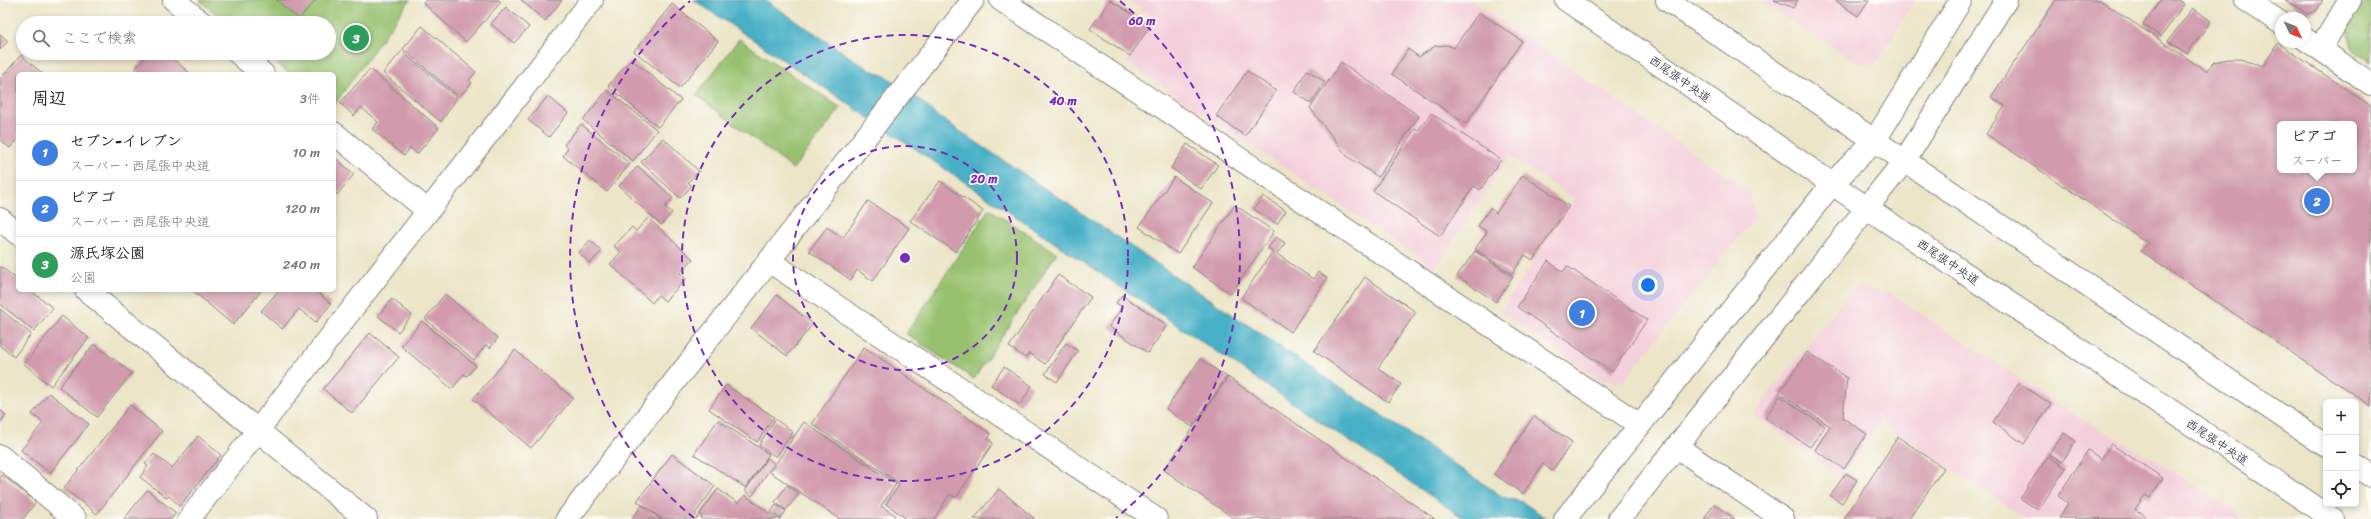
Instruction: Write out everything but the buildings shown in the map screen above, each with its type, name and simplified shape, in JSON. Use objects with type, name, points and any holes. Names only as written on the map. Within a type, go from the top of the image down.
[{"type":"street","points":[[174,0],[193,16]]},
{"type":"street","points":[[189,519],[259,432],[592,0]]},
{"type":"street","points":[[567,519],[973,0]]},
{"type":"street","points":[[1002,0],[1640,425]]},
{"type":"street","name":"西尾張中央道","points":[[1566,0],[1867,208],[2333,519]]},
{"type":"street","points":[[1667,0],[2323,444]]},
{"type":"street","points":[[1565,519],[1832,184],[1875,140],[1961,0]]},
{"type":"street","points":[[1619,519],[1905,160],[2006,0]]},
{"type":"street","points":[[2246,0],[2275,19]]},
{"type":"street","points":[[2350,0],[2313,44],[2371,84]]},
{"type":"street","points":[[246,60],[261,72]]},
{"type":"street","points":[[336,135],[428,211]]},
{"type":"street","points":[[0,219],[16,232]]},
{"type":"street","points":[[769,261],[1156,519]]},
{"type":"street","points":[[88,292],[366,519]]},
{"type":"street","points":[[1677,447],[1783,519]]},
{"type":"street","points":[[0,456],[75,519]]},
{"type":"street","points":[[2359,468],[2371,476]]},
{"type":"shaded area","points":[[1128,0],[1471,0],[1750,192],[1755,217],[1623,381],[1605,382],[1500,312],[1575,199],[1510,156],[1435,268],[1126,62],[1156,19]]},
{"type":"shaded area","points":[[1759,0],[1915,0],[1875,64],[1853,61]]},
{"type":"shaded area","points":[[1855,286],[1890,293],[2057,404],[2169,469],[2245,519],[2026,519],[1880,422],[1841,477],[1753,415]]},
{"type":"green space","points":[[199,0],[410,0],[336,102],[336,72],[288,72],[273,60],[336,60],[336,16],[218,16]]},
{"type":"green space","points":[[2365,0],[2371,0],[2371,62],[2352,49],[2348,28]]},
{"type":"green space","points":[[739,39],[841,108],[793,169],[696,95]]},
{"type":"green space","points":[[989,209],[1057,253],[974,379],[906,334]]},
{"type":"water","points":[[694,0],[765,0],[868,69],[877,72],[904,88],[936,115],[1503,497],[1522,502],[1548,519],[1465,519]]},
{"type":"place","name":"源氏塚公園","points":[[356,38]]},
{"type":"place","name":"ピアゴ","points":[[2317,201]]},
{"type":"place","name":"セブン-イレブン","points":[[1582,313]]}]
